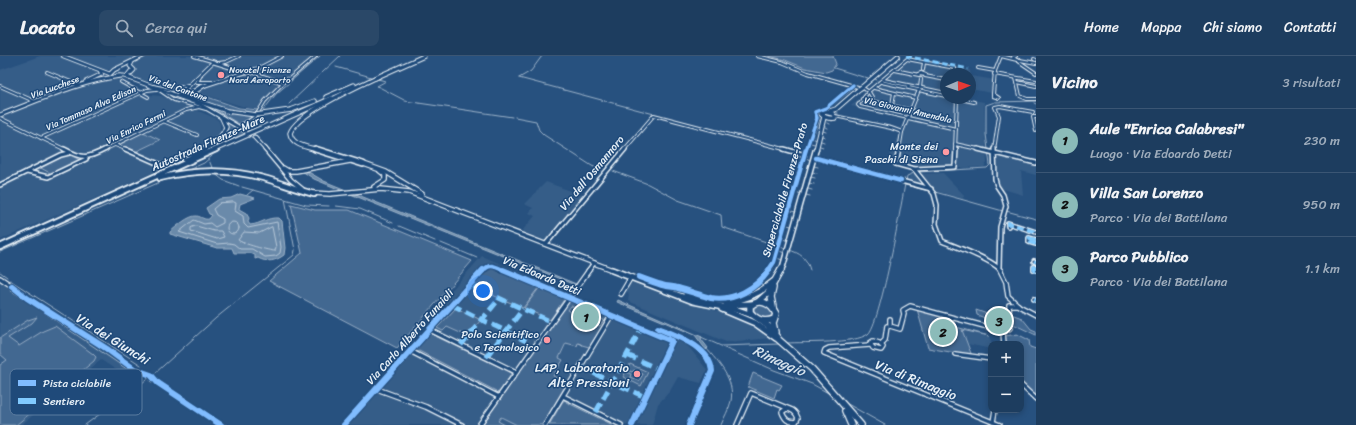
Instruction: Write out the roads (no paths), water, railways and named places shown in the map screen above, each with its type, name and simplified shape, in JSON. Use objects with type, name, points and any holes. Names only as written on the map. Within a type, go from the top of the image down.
[{"type":"highway","name":"Autostrada Firenze-Mare","points":[[376,77],[420,56]]},
{"type":"highway","name":"Autostrada Firenze-Mare","points":[[0,246],[248,133],[267,126],[424,56]]},
{"type":"highway","points":[[178,96],[199,101],[227,111],[256,115],[270,114],[291,110],[376,77]]},
{"type":"highway","points":[[363,164],[297,144],[293,141],[290,135],[291,131],[298,122],[341,95],[376,77]]},
{"type":"highway","points":[[199,101],[193,94],[196,89],[204,85]]},
{"type":"highway","points":[[143,181],[198,154],[218,141],[226,128],[226,124],[222,118]]},
{"type":"highway","name":"Autostrada Firenze-Mare","points":[[0,246],[77,213],[248,133]]},
{"type":"highway","points":[[77,213],[152,181],[175,174],[209,171],[250,176],[314,194]]},
{"type":"main road","name":"Via Lucchese","points":[[0,116],[34,101],[111,73],[143,56]]},
{"type":"main road","points":[[365,189],[399,190],[431,200],[594,263],[714,304],[737,306],[751,304],[758,302],[768,293],[783,266],[823,124],[824,117],[821,114],[836,109],[898,56]]},
{"type":"main road","points":[[130,63],[127,68],[131,69],[127,76],[130,78]]},
{"type":"main road","points":[[130,63],[130,66],[134,70],[128,76],[130,78]]},
{"type":"main road","name":"Via Lucchese","points":[[121,68],[127,68]]},
{"type":"main road","name":"Via Lucchese","points":[[0,116],[75,87],[101,79],[124,75],[131,71]]},
{"type":"main road","points":[[111,73],[116,76]]},
{"type":"main road","name":"Via del Cantone","points":[[116,76],[124,76],[135,82],[178,96],[210,110],[248,133]]},
{"type":"main road","points":[[101,79],[118,78],[135,82]]},
{"type":"main road","name":"Via del Cantone","points":[[130,78],[208,107],[241,126],[248,133]]},
{"type":"main road","points":[[823,124],[834,117],[836,109]]},
{"type":"main road","points":[[827,112],[834,117]]},
{"type":"main road","points":[[824,117],[834,117]]},
{"type":"main road","points":[[374,168],[385,175],[385,180],[378,186],[340,193],[314,194],[303,190],[295,184],[255,136],[284,169],[295,171],[345,161],[363,164],[391,174],[431,200]]},
{"type":"main road","points":[[295,171],[291,176],[295,184]]},
{"type":"main road","points":[[604,266],[631,278],[693,301],[738,310],[752,315],[768,326],[780,341]]},
{"type":"main road","points":[[686,295],[715,302],[733,302],[759,294],[776,280]]},
{"type":"main road","points":[[776,280],[771,296],[776,314],[774,319],[774,330],[780,341]]},
{"type":"main road","points":[[758,302],[773,307]]},
{"type":"main road","points":[[751,304],[750,310],[752,315]]},
{"type":"main road","points":[[714,306],[755,323],[787,346],[812,369],[859,425]]},
{"type":"main road","points":[[760,320],[769,321],[774,319]]},
{"type":"main road","points":[[841,403],[851,425]]},
{"type":"street","points":[[63,56],[96,69],[111,73]]},
{"type":"street","points":[[194,56],[255,73],[283,83],[265,101],[256,115],[242,123],[241,126]]},
{"type":"street","points":[[216,81],[198,83],[197,80],[211,64],[229,61],[239,56]]},
{"type":"street","points":[[255,73],[255,71],[262,66],[282,56]]},
{"type":"street","points":[[278,80],[289,79],[316,56]]},
{"type":"street","points":[[757,56],[776,60],[808,74],[869,91],[872,97]]},
{"type":"street","points":[[993,94],[995,72],[1001,56],[1036,63]]},
{"type":"street","points":[[1016,58],[1036,73]]},
{"type":"street","points":[[204,59],[211,64]]},
{"type":"street","points":[[910,110],[862,99],[869,91],[908,59],[955,68]]},
{"type":"street","points":[[226,65],[229,61]]},
{"type":"street","points":[[924,62],[921,74],[920,89],[902,130],[896,164],[915,171],[955,167],[956,104]]},
{"type":"street","points":[[178,96],[188,94],[204,85],[262,66]]},
{"type":"street","points":[[978,68],[1016,78],[1036,81]]},
{"type":"street","points":[[96,69],[111,73]]},
{"type":"street","points":[[896,69],[940,78]]},
{"type":"street","points":[[85,82],[100,76],[102,74],[99,71]]},
{"type":"street","points":[[46,72],[78,85]]},
{"type":"street","points":[[178,96],[203,73]]},
{"type":"street","points":[[1016,78],[1020,96],[1029,99],[1036,99]]},
{"type":"street","points":[[884,80],[920,89]]},
{"type":"street","name":"Via del Cantone","points":[[121,82],[148,97]]},
{"type":"street","points":[[881,82],[940,93]]},
{"type":"street","points":[[1017,82],[1036,86]]},
{"type":"street","points":[[153,86],[174,90],[183,88],[192,83]]},
{"type":"street","points":[[0,86],[34,101]]},
{"type":"street","name":"Via Tommaso Alva Edison","points":[[41,138],[141,94],[150,88],[149,86]]},
{"type":"street","points":[[874,88],[916,98]]},
{"type":"street","name":"Via Tommaso Alva Edison","points":[[146,91],[157,89]]},
{"type":"street","name":"Via del Cantone","points":[[157,89],[166,96],[186,105],[210,110]]},
{"type":"street","points":[[892,105],[894,93]]},
{"type":"street","name":"Via del Cantone","points":[[178,96],[177,99],[179,102]]},
{"type":"street","name":"Via Giovanni Amendola","points":[[862,99],[858,104],[860,107],[956,129]]},
{"type":"street","name":"Via del Cantone","points":[[186,105],[190,107],[186,110]]},
{"type":"street","points":[[1036,131],[1034,113],[996,106],[999,116],[995,154],[995,179],[997,186],[1003,195],[1006,206],[1000,228],[999,268],[1006,282],[1008,296],[1036,316]]},
{"type":"street","name":"Via Enrico Fermi","points":[[79,157],[84,158],[93,156],[186,110],[199,107]]},
{"type":"street","name":"Via dell'Osmannoro","points":[[545,244],[654,115],[805,155]]},
{"type":"street","points":[[0,116],[79,157],[81,160],[78,162]]},
{"type":"street","points":[[834,117],[902,130]]},
{"type":"street","points":[[163,121],[197,135]]},
{"type":"street","points":[[955,144],[1036,163]]},
{"type":"street","points":[[115,145],[159,164]]},
{"type":"street","points":[[0,185],[61,155],[65,152],[64,150]]},
{"type":"street","points":[[61,155],[72,154]]},
{"type":"street","points":[[26,172],[32,172],[43,177],[49,177],[93,156]]},
{"type":"street","points":[[814,157],[931,189]]},
{"type":"street","points":[[32,172],[35,168]]},
{"type":"street","points":[[915,171],[931,189],[936,200],[936,224],[942,241],[986,260],[999,268]]},
{"type":"street","points":[[1008,226],[1008,223],[1036,232]]},
{"type":"street","points":[[1036,240],[1029,238],[1029,242],[1036,244]]},
{"type":"street","points":[[479,425],[594,263]]},
{"type":"street","name":"Via Carlo Alberto Funaioli","points":[[344,425],[487,266],[492,266]]},
{"type":"street","name":"Via Edoardo Detti","points":[[492,266],[672,341],[632,425]]},
{"type":"street","points":[[0,278],[12,286]]},
{"type":"street","points":[[621,294],[631,278]]},
{"type":"street","points":[[890,319],[890,326],[900,329],[904,314],[903,310],[910,306],[984,326],[1003,333],[1007,332],[1010,328],[1009,305],[1013,304],[1020,306]]},
{"type":"street","points":[[545,425],[611,316]]},
{"type":"street","points":[[881,344],[873,341],[870,342],[872,348],[878,350],[882,349],[881,344],[884,342],[888,326]]},
{"type":"street","points":[[430,330],[516,372]]},
{"type":"street","points":[[1003,333],[1004,341]]},
{"type":"street","name":"Via di Rimaggio","points":[[870,345],[829,348],[825,350],[824,353],[1000,425]]},
{"type":"street","points":[[410,351],[499,397]]},
{"type":"street","points":[[955,354],[988,360]]},
{"type":"street","points":[[1024,388],[1036,399]]},
{"type":"street","points":[[377,389],[426,407],[462,425]]},
{"type":"street","points":[[737,425],[751,393],[792,410],[797,415],[798,419],[796,425]]},
{"type":"street","points":[[563,396],[621,425]]},
{"type":"street","points":[[791,425],[782,417],[782,411],[786,409],[792,410]]},
{"type":"street","points":[[993,422],[994,413]]},
{"type":"street","points":[[786,421],[792,422],[798,419]]},
{"type":"water","points":[[305,170],[324,181],[576,284],[575,285],[314,179],[302,171]]},
{"type":"water","points":[[240,194],[255,198],[240,204],[239,209],[246,213],[249,218],[248,222],[250,225],[275,218],[279,218],[282,221],[285,248],[284,255],[278,259],[271,261],[258,258],[255,259],[255,255],[250,253],[234,253],[232,248],[217,248],[170,234],[170,232],[190,217],[197,216],[204,219],[209,219],[212,215],[209,214],[206,208],[219,199],[231,198]]},
{"type":"water","points":[[618,300],[702,337],[701,339],[708,348],[706,350],[695,335],[617,302]]},
{"type":"waterway","points":[[262,112],[276,94],[320,56]]},
{"type":"waterway","points":[[289,104],[340,56]]},
{"type":"waterway","points":[[542,56],[531,71],[519,78],[654,114]]},
{"type":"waterway","points":[[336,67],[371,77]]},
{"type":"waterway","points":[[834,68],[863,77]]},
{"type":"waterway","points":[[377,79],[386,81],[377,86],[380,87]]},
{"type":"waterway","points":[[381,88],[404,100]]},
{"type":"waterway","points":[[823,110],[829,108],[854,88],[857,89]]},
{"type":"waterway","points":[[46,99],[66,91]]},
{"type":"waterway","points":[[405,101],[512,117]]},
{"type":"waterway","points":[[996,102],[1036,101]]},
{"type":"waterway","points":[[918,172],[987,168],[990,165],[986,134],[986,105],[995,102]]},
{"type":"waterway","points":[[812,138],[820,119],[817,113]]},
{"type":"waterway","points":[[515,117],[536,121],[539,130],[544,135],[592,166],[601,170]]},
{"type":"waterway","points":[[811,143],[812,138]]},
{"type":"waterway","points":[[812,138],[817,140]]},
{"type":"waterway","points":[[807,152],[811,143]]},
{"type":"waterway","points":[[811,143],[815,144]]},
{"type":"waterway","points":[[809,148],[814,149]]},
{"type":"waterway","points":[[186,171],[204,163],[212,156]]},
{"type":"waterway","points":[[796,192],[806,158],[810,160]]},
{"type":"waterway","points":[[209,160],[213,170]]},
{"type":"waterway","points":[[815,161],[820,162]]},
{"type":"waterway","points":[[814,166],[818,167]]},
{"type":"waterway","points":[[613,171],[648,184],[678,200],[721,215],[722,227],[778,246]]},
{"type":"waterway","points":[[812,172],[817,173]]},
{"type":"waterway","points":[[214,173],[223,180],[239,186]]},
{"type":"waterway","points":[[906,181],[907,176],[914,173]]},
{"type":"waterway","points":[[811,177],[815,178]]},
{"type":"waterway","points":[[0,252],[167,179]]},
{"type":"waterway","points":[[809,183],[814,184]]},
{"type":"waterway","points":[[787,343],[841,341],[862,337],[868,334],[873,326],[884,288],[905,184]]},
{"type":"waterway","points":[[905,185],[929,191]]},
{"type":"waterway","points":[[242,187],[253,190]]},
{"type":"waterway","points":[[808,189],[812,190]]},
{"type":"waterway","points":[[247,195],[253,190]]},
{"type":"waterway","points":[[253,190],[285,199]]},
{"type":"waterway","points":[[781,244],[796,192]]},
{"type":"waterway","points":[[796,192],[801,194]]},
{"type":"waterway","points":[[935,192],[1003,211]]},
{"type":"waterway","points":[[806,195],[810,196]]},
{"type":"waterway","points":[[153,375],[216,318],[294,255],[295,250],[285,199]]},
{"type":"waterway","points":[[285,199],[306,205],[329,206]]},
{"type":"waterway","points":[[336,206],[360,209],[393,223]]},
{"type":"waterway","points":[[791,211],[796,212]]},
{"type":"waterway","points":[[1006,211],[1036,219]]},
{"type":"waterway","points":[[787,225],[792,226]]},
{"type":"waterway","points":[[399,226],[435,241]]},
{"type":"waterway","points":[[783,239],[788,241]]},
{"type":"waterway","points":[[441,243],[477,258]]},
{"type":"waterway","points":[[716,299],[743,294],[758,286],[771,273],[780,247],[786,249]]},
{"type":"waterway","points":[[789,250],[802,257],[807,262],[810,270]]},
{"type":"waterway","points":[[779,251],[785,253]]},
{"type":"waterway","points":[[777,258],[782,260]]},
{"type":"waterway","points":[[0,272],[7,277]]},
{"type":"waterway","points":[[10,280],[141,365]]},
{"type":"waterway","points":[[679,289],[699,296]]},
{"type":"waterway","points":[[10,290],[127,369]]},
{"type":"waterway","points":[[701,337],[721,346],[779,344]]},
{"type":"waterway","name":"Rimaggio","points":[[722,347],[774,370],[812,384],[830,394]]},
{"type":"waterway","points":[[706,348],[725,372],[731,386],[731,401],[721,425]]},
{"type":"waterway","points":[[142,383],[150,377]]},
{"type":"waterway","points":[[156,378],[226,425]]},
{"type":"waterway","points":[[150,381],[218,425]]},
{"type":"waterway","name":"Rimaggio","points":[[844,402],[885,425]]},
{"type":"waterway","points":[[85,425],[99,415]]},
{"type":"tunnel","points":[[249,131],[256,136]]},
{"type":"place","name":"Novotel Firenze Nord Aeroporto","points":[[221,75]]},
{"type":"place","name":"Monte dei Paschi di Siena","points":[[946,152]]},
{"type":"place","name":"Aule \"Enrica Calabresi\"","points":[[586,317]]},
{"type":"place","name":"Parco Pubblico","points":[[999,321]]},
{"type":"place","name":"Villa San Lorenzo","points":[[943,332]]},
{"type":"place","name":"Polo Scientifico e Tecnologico","points":[[547,340]]},
{"type":"place","name":"LAP, Laboratorio Alte Pressioni","points":[[637,374]]}]
